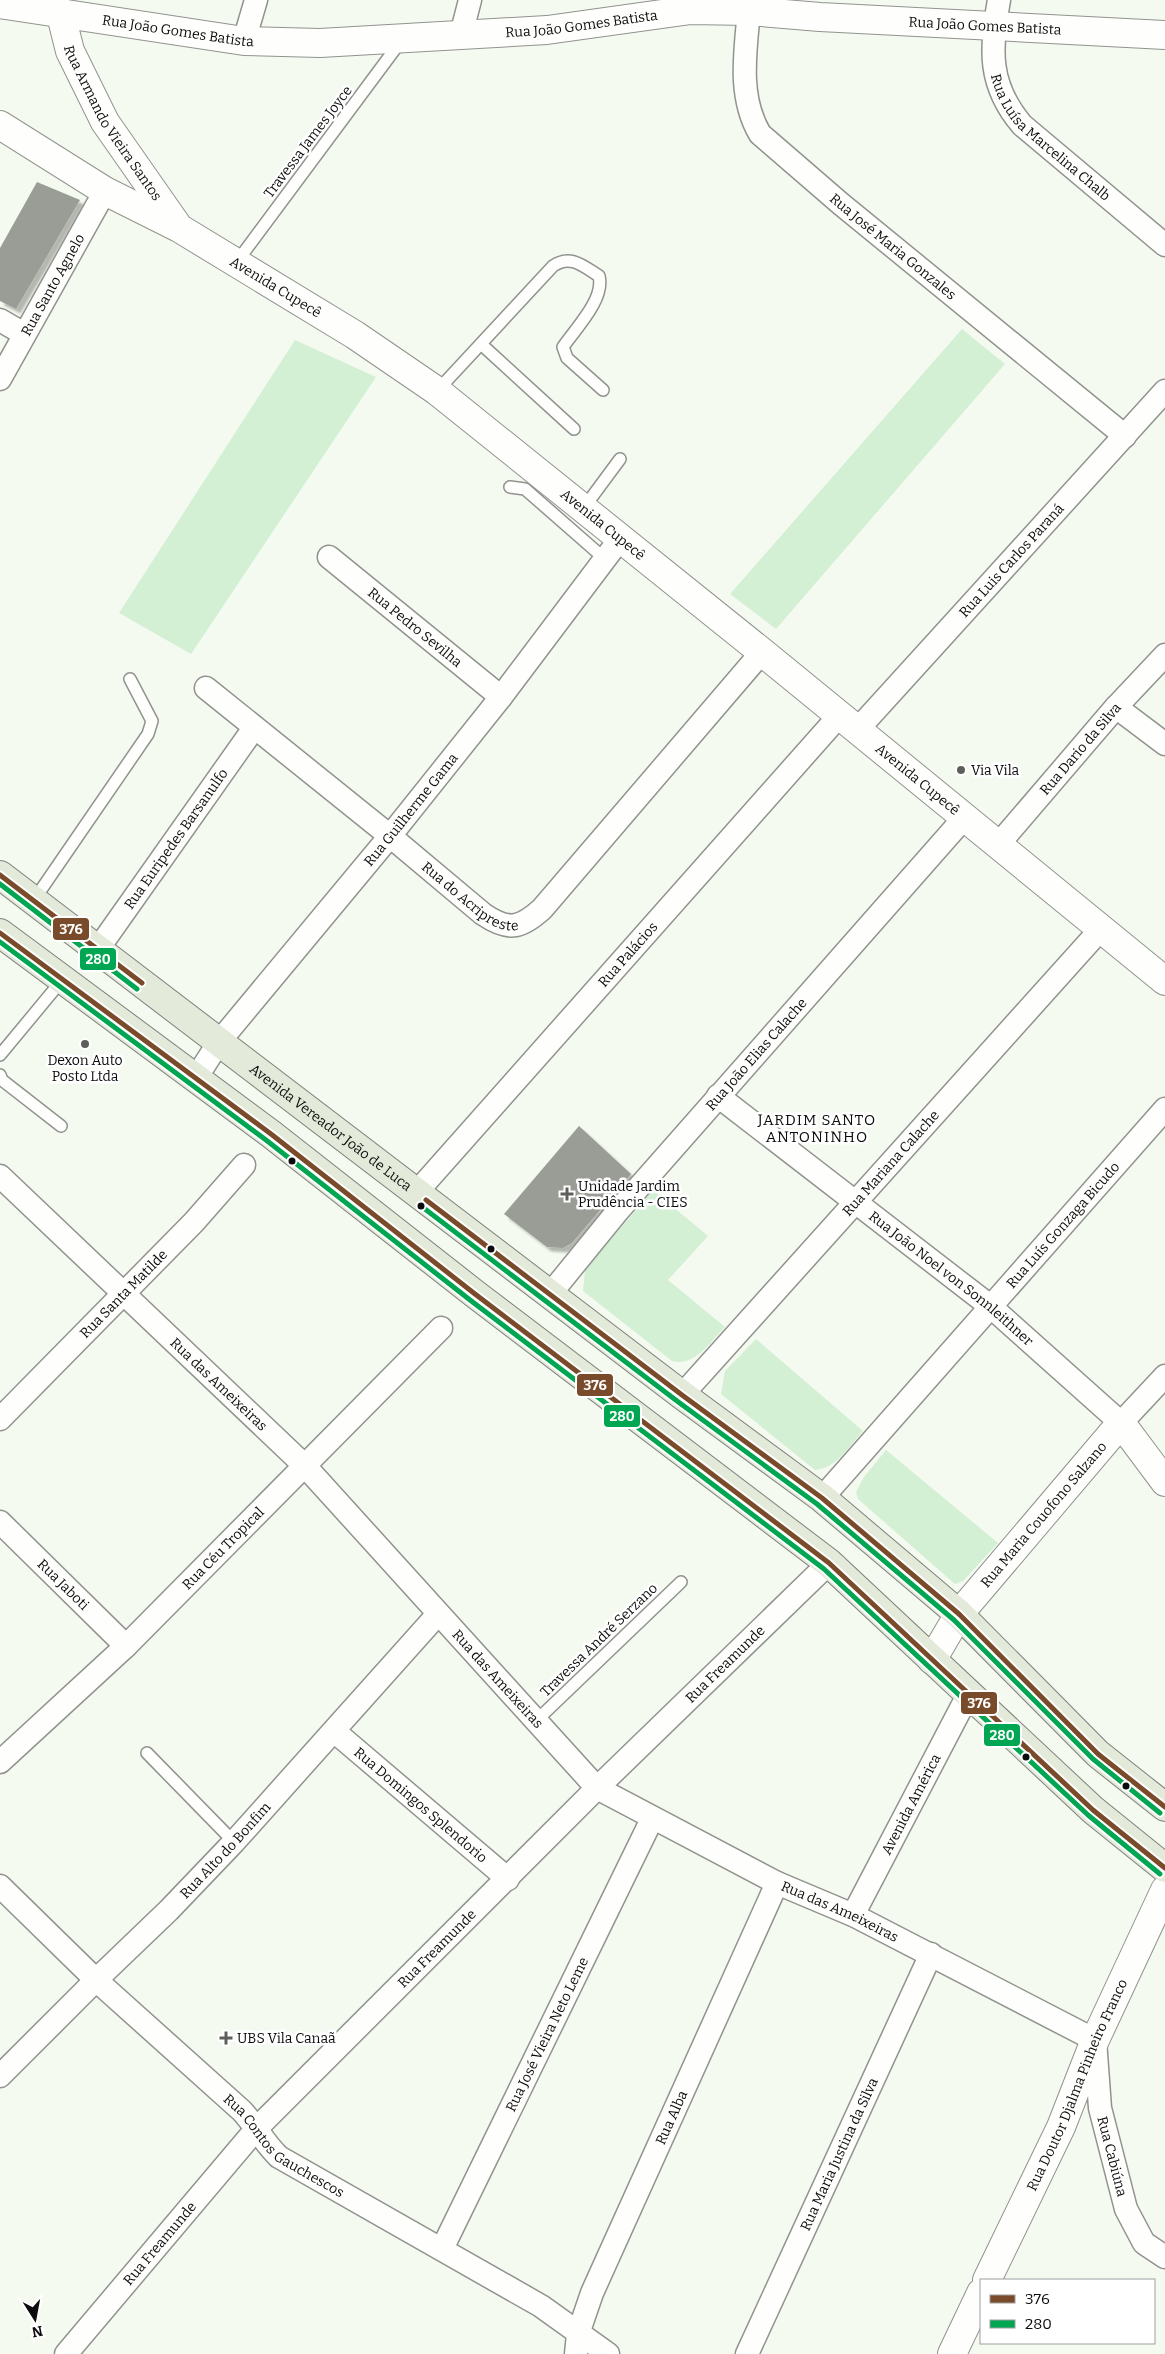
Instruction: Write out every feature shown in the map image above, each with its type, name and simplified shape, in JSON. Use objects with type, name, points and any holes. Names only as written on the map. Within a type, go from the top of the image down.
[{"type":"main road","name":"Avenida Vereador João de Luca","points":[[0,875],[682,1395],[822,1498],[959,1614],[1098,1754],[1165,1807]]},
{"type":"main road","points":[[0,932],[196,1078],[829,1563],[1093,1810],[1165,1868]]},
{"type":"street","points":[[244,41],[256,0]]},
{"type":"street","points":[[461,35],[470,0]]},
{"type":"street","name":"Rua Luísa Marcelina Chalb","points":[[999,0],[994,26],[995,68],[999,89],[1010,110],[1022,125],[1165,245]]},
{"type":"street","name":"Rua João Gomes Batista","points":[[0,4],[61,6],[156,29],[244,41],[320,43],[547,30],[643,9],[696,5],[749,11],[1165,35]]},
{"type":"street","name":"Rua Armando Vieira Santos","points":[[61,6],[70,51],[105,122],[179,228]]},
{"type":"street","name":"Rua José Maria Gonzales","points":[[749,11],[744,67],[748,106],[753,122],[760,134],[842,204],[1125,436]]},
{"type":"street","name":"Avenida Cupecê","points":[[0,126],[106,191],[179,228],[235,264],[355,335],[437,391],[583,509],[613,549],[762,652],[1100,930],[1165,981]]},
{"type":"street","name":"Rua Santo Agnelo","points":[[0,378],[106,191]]},
{"type":"street","points":[[0,320],[24,334]]},
{"type":"street","name":"Rua Luis Carlos Paraná","points":[[848,722],[1125,436],[1165,391]]},
{"type":"street","name":"Rua Guilherme Gama","points":[[196,1078],[219,1042],[390,836],[501,697],[613,549]]},
{"type":"street","name":"Rua Pedro Sevilha","points":[[329,557],[501,697]]},
{"type":"street","name":"Rua do Acripreste","points":[[206,688],[499,925],[511,926],[524,924],[542,909],[762,652]]},
{"type":"street","name":"Rua Dario da Silva","points":[[998,846],[1116,707],[1165,655]]},
{"type":"street","points":[[1116,707],[1165,744]]},
{"type":"street","name":"Rua Palácios","points":[[416,1193],[848,722]]},
{"type":"street","name":"Rua Euripedes Barsanulfo","points":[[98,949],[254,728]]},
{"type":"street","name":"Rua João Elias Calache","points":[[550,1294],[617,1212],[964,818]]},
{"type":"street","name":"Rua Mariana Calache","points":[[682,1395],[1100,930]]},
{"type":"street","name":"Rua João Noel von Sonnleithner","points":[[718,1096],[856,1200],[990,1306],[1121,1423],[1165,1482]]},
{"type":"street","name":"Rua Luís Gonzaga Bicudo","points":[[822,1498],[1165,1109]]},
{"type":"street","name":"Rua Santa Matilde","points":[[0,1419],[194,1222],[244,1165]]},
{"type":"street","name":"Rua das Ameixeiras","points":[[0,1176],[305,1466],[597,1788],[778,1883],[853,1915],[1095,2040]]},
{"type":"street","name":"Rua Céu Tropical","points":[[0,1762],[126,1646],[441,1328]]},
{"type":"street","name":"Rua Maria Couofono Salzano","points":[[932,1660],[959,1614],[1121,1423],[1165,1376]]},
{"type":"street","name":"Rua Jaboti","points":[[0,1522],[126,1646]]},
{"type":"street","name":"Rua Freamunde","points":[[66,2354],[257,2128],[508,1880],[597,1788],[829,1563]]},
{"type":"street","name":"Rua Alto do Bonfim","points":[[0,2076],[169,1910],[234,1842],[438,1614]]},
{"type":"street","name":"Avenida América","points":[[853,1915],[970,1693]]},
{"type":"street","name":"Rua Domingos Splendorio","points":[[334,1731],[508,1880]]},
{"type":"street","name":"Rua José Vieira Neto Leme","points":[[442,2249],[652,1818]]},
{"type":"street","name":"Rua Alba","points":[[577,2344],[592,2293],[778,1883]]},
{"type":"street","name":"Rua Contos Gauchescos","points":[[0,1886],[96,1980],[242,2110],[257,2128],[268,2147],[279,2157],[541,2306],[577,2344],[608,2354]]},
{"type":"street","name":"Rua Doutor Djalma Pinheiro Franco","points":[[987,2279],[1061,2127],[1095,2040],[1165,1890]]},
{"type":"street","name":"Rua Maria Justina da Silva","points":[[747,2354],[931,1954]]},
{"type":"street","name":"Rua Cabiúna","points":[[1095,2040],[1100,2108],[1126,2209],[1144,2243],[1165,2257]]},
{"type":"street","points":[[952,2354],[980,2295]]},
{"type":"lane","name":"Travessa James Joyce","points":[[235,264],[404,38]]},
{"type":"lane","points":[[437,391],[553,266],[562,260],[573,260],[599,276],[602,286],[598,297],[563,347],[567,358],[603,390]]},
{"type":"lane","points":[[481,344],[574,429]]},
{"type":"lane","points":[[583,509],[620,459]]},
{"type":"lane","points":[[510,487],[525,489],[613,549]]},
{"type":"lane","points":[[34,900],[148,734],[152,721],[130,678]]},
{"type":"lane","points":[[0,1055],[63,979]]},
{"type":"lane","points":[[0,1075],[2,1080],[61,1126]]},
{"type":"lane","name":"Travessa André Serzano","points":[[537,1720],[681,1582]]},
{"type":"lane","points":[[147,1753],[234,1842]]},
{"type":"green space","points":[[962,329],[1005,364],[776,629],[730,594]]},
{"type":"green space","points":[[295,340],[376,377],[191,654],[119,613]]},
{"type":"green space","points":[[653,1190],[708,1236],[668,1280],[725,1327],[702,1352],[695,1357],[680,1362],[672,1361],[583,1291],[585,1270]]},
{"type":"green space","points":[[756,1339],[863,1431],[836,1461],[823,1469],[815,1470],[721,1394],[725,1371]]},
{"type":"green space","points":[[886,1450],[998,1543],[963,1581],[955,1584],[858,1499],[856,1492],[864,1477]]},
{"type":"building","points":[[37,182],[80,200],[16,309],[0,301],[0,248]]},
{"type":"building","name":"Unidade Jardim Prudência - CIES","points":[[579,1126],[631,1174],[572,1243],[563,1248],[547,1247],[504,1214]]},
{"type":"transit line","name":"376","points":[[0,875],[142,983]]},
{"type":"transit line","name":"280","points":[[0,884],[137,989]]},
{"type":"transit line","name":"376","points":[[0,933],[271,1134],[475,1294],[829,1563],[1093,1810],[1165,1868]]},
{"type":"transit line","name":"280","points":[[0,942],[266,1140],[470,1300],[824,1569],[1088,1815],[1160,1874]]},
{"type":"transit line","name":"376","points":[[426,1200],[682,1395],[822,1498],[959,1614],[1098,1754],[1165,1807]]},
{"type":"transit line","name":"280","points":[[421,1206],[677,1401],[817,1504],[954,1620],[1093,1759],[1160,1813]]},
{"type":"place","name":"Via Vila","points":[[961,770]]},
{"type":"place","name":"Dexon Auto Posto Ltda","points":[[85,1044]]},
{"type":"place","name":"Unidade Jardim Prudência - CIES","points":[[567,1194]]},
{"type":"place","name":"UBS Vila Canaã","points":[[226,2038]]},
{"type":"district","name":"JARDIM SANTO ANTONINHO","points":[[817,1128]]}]
